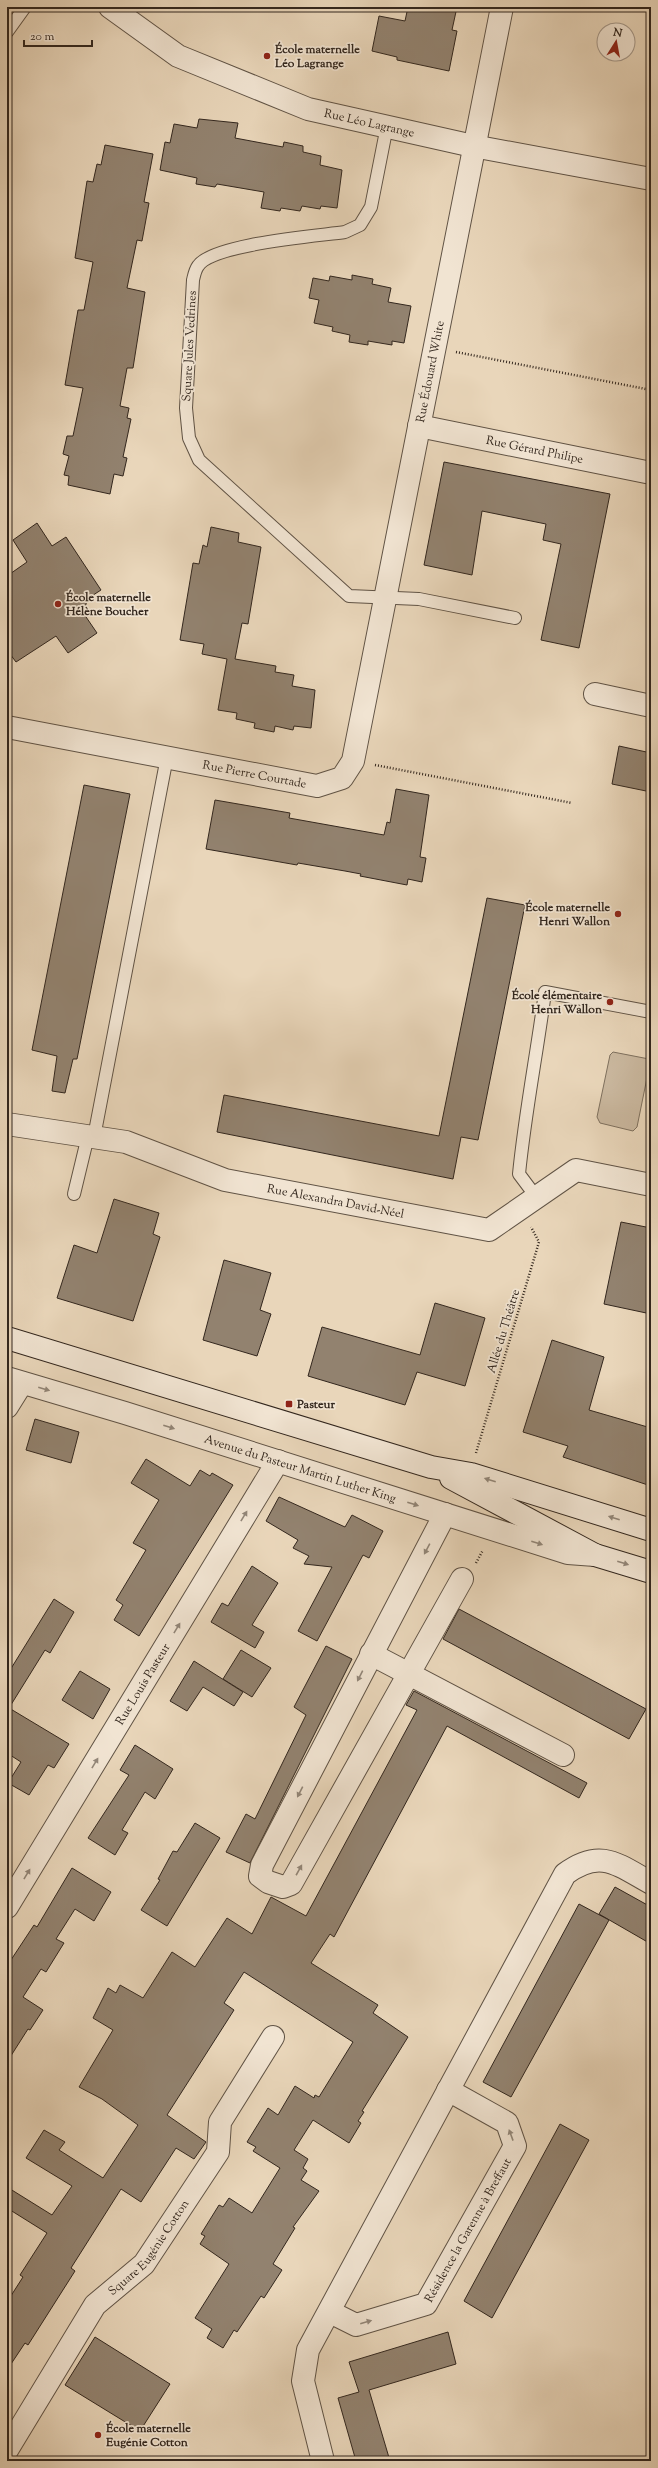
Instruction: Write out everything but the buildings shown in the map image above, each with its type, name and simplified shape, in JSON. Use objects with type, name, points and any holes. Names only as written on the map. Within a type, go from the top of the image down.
[{"type":"street","name":"Rue Léo Lagrange","points":[[110,7],[178,56],[308,109],[473,146],[651,179]]},
{"type":"street","name":"Rue Édouard White","points":[[384,598],[473,146],[502,7]]},
{"type":"street","name":"Rue Gérard Philipe","points":[[419,426],[651,473]]},
{"type":"street","name":"Rue Pierre Courtade","points":[[7,727],[317,786],[342,778],[353,761],[384,598]]},
{"type":"street","points":[[595,694],[651,706]]},
{"type":"street","name":"Rue Alexandra David-Néel","points":[[7,1124],[126,1142],[225,1180],[489,1230],[576,1170],[651,1185]]},
{"type":"street","name":"Avenue du Pasteur Martin Luther King","points":[[7,1338],[431,1468],[471,1474],[651,1530]]},
{"type":"street","points":[[7,1407],[15,1380]]},
{"type":"street","name":"Avenue du Pasteur Martin Luther King","points":[[15,1380],[278,1461],[568,1553],[595,1555]]},
{"type":"street","name":"Rue Louis Pasteur","points":[[7,1907],[278,1461]]},
{"type":"street","name":"Avenue du Pasteur Martin Luther King","points":[[431,1468],[595,1555],[651,1572]]},
{"type":"street","points":[[445,1514],[262,1865],[260,1876],[268,1882],[283,1887],[292,1884],[409,1673],[468,1574]]},
{"type":"street","points":[[371,1654],[563,1755]]},
{"type":"street","points":[[323,2461],[303,2381],[308,2350],[330,2312],[565,1874],[579,1863],[594,1859],[614,1863],[651,1883]]},
{"type":"street","name":"Square Eugénie Cotton","points":[[7,2450],[95,2305],[144,2264],[218,2152],[220,2122],[273,2037]]},
{"type":"street","name":"Résidence la Garenne à Breffaut","points":[[330,2312],[356,2325],[426,2304],[515,2146],[506,2123],[448,2090]]},
{"type":"lane","points":[[7,32],[25,7]]},
{"type":"lane","name":"Square Jules Vedrines","points":[[387,126],[371,207],[360,225],[345,232],[234,248],[214,254],[198,265],[193,280],[186,408],[189,438],[199,460],[349,596],[419,599],[515,618]]},
{"type":"lane","points":[[74,1194],[91,1137],[167,757]]},
{"type":"lane","points":[[529,1203],[519,1174],[525,1117],[534,1074],[544,992],[651,1012]]},
{"type":"path","points":[[434,347],[650,389],[651,377]]},
{"type":"path","points":[[353,761],[572,803]]},
{"type":"path","name":"Allée du Théâtre","points":[[474,1461],[539,1242],[529,1203]]},
{"type":"path","points":[[468,1574],[495,1529]]},
{"type":"shaded area","points":[[613,1052],[649,1059],[650,1063],[637,1127],[633,1131],[600,1123],[597,1117],[610,1055]]},
{"type":"place","name":"École maternelle Léo Lagrange","points":[[267,56]]},
{"type":"place","name":"École maternelle Hélène Boucher","points":[[58,604]]},
{"type":"place","name":"École maternelle Henri Wallon","points":[[618,914]]},
{"type":"place","name":"École élémentaire Henri Wallon","points":[[610,1002]]},
{"type":"place","name":"Pasteur","points":[[289,1404]]},
{"type":"place","name":"École maternelle Eugénie Cotton","points":[[98,2435]]}]
